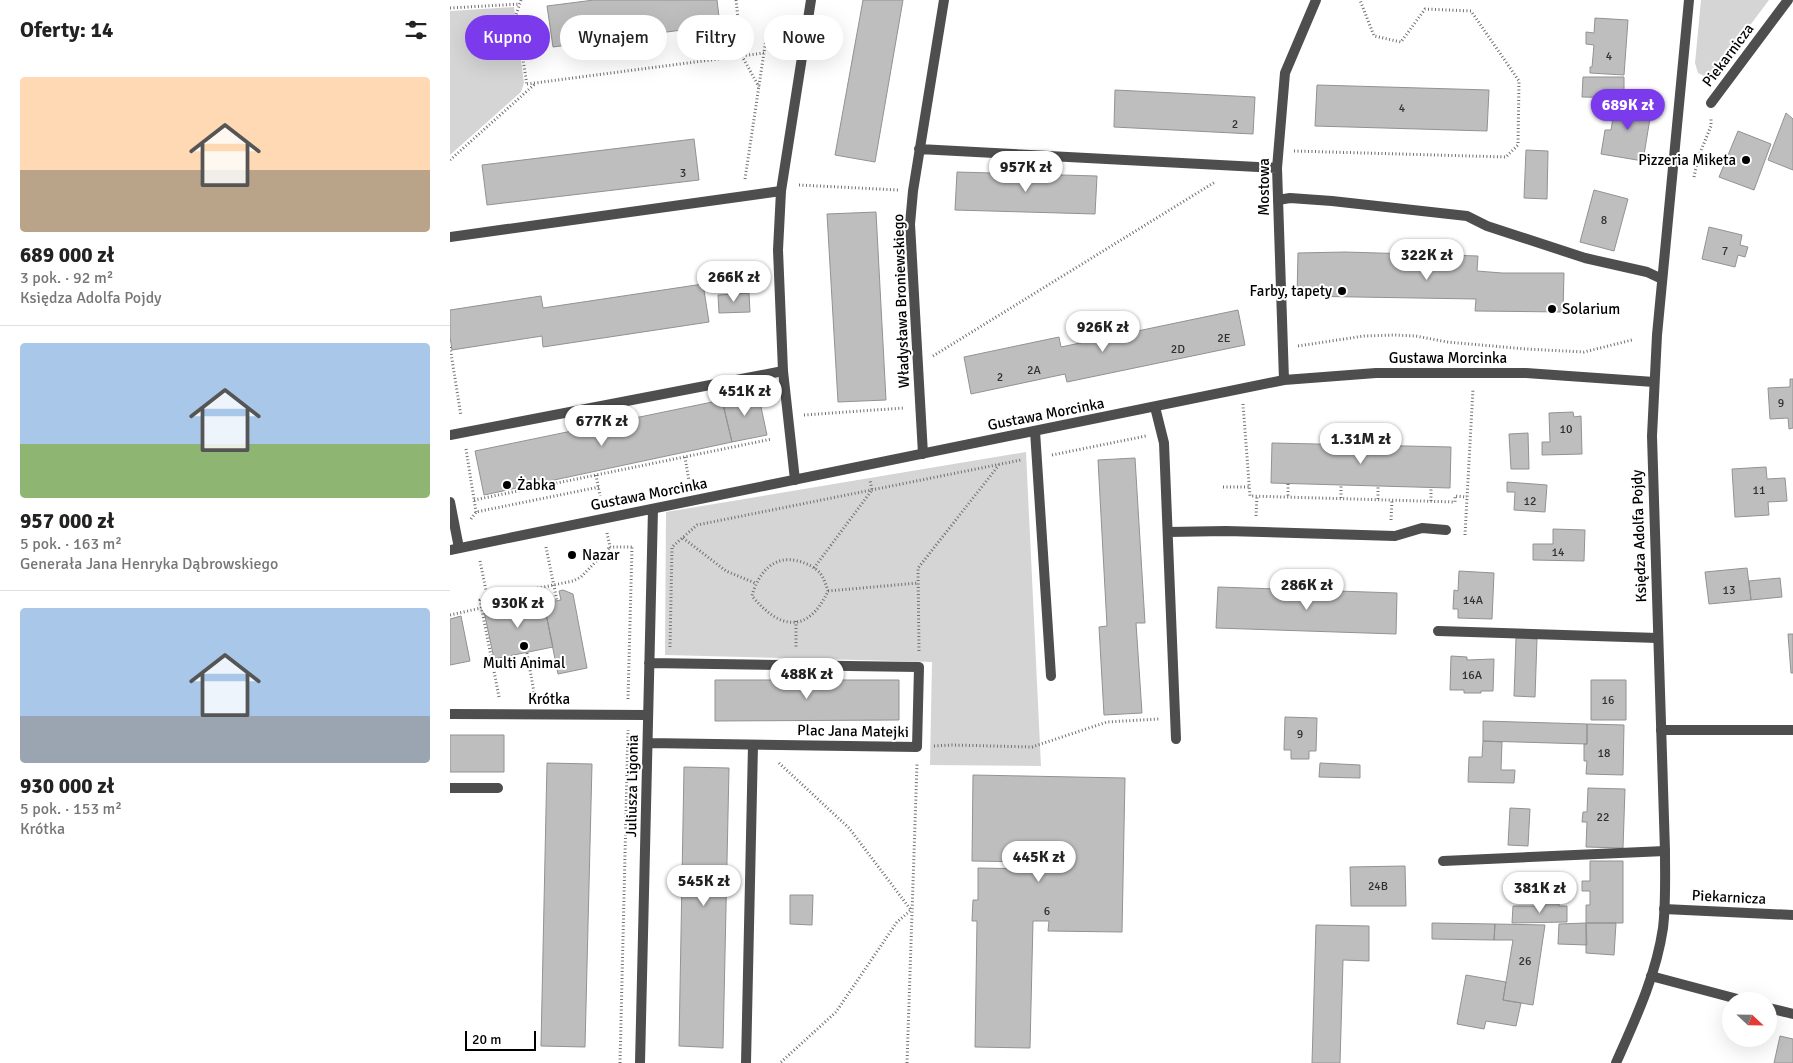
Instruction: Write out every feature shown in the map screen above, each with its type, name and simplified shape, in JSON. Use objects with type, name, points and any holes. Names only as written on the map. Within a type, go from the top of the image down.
[{"type":"street","points":[[795,480],[784,371],[778,250],[782,192],[811,0]]},
{"type":"street","name":"Władysława Broniewskiego","points":[[923,454],[910,224],[919,150],[944,0]]},
{"type":"street","name":"Mostowa","points":[[1284,380],[1277,168],[1285,73],[1316,0]]},
{"type":"street","name":"Księdza Adolfa Pojdy","points":[[1616,1063],[1652,976],[1658,954],[1664,909],[1665,851],[1652,476],[1654,382],[1689,0]]},
{"type":"street","name":"Piekarnicza","points":[[1711,103],[1788,0]]},
{"type":"street","points":[[919,150],[1277,168]]},
{"type":"street","points":[[450,237],[782,192]]},
{"type":"street","points":[[1278,200],[1290,198],[1332,201],[1467,216],[1487,226],[1585,258],[1647,272],[1662,279]]},
{"type":"street","points":[[450,435],[784,371]]},
{"type":"street","name":"Gustawa Morcinka","points":[[455,549],[1156,408],[1284,380],[1376,373],[1526,372],[1654,382]]},
{"type":"street","points":[[1156,408],[1162,433],[1168,532],[1176,739]]},
{"type":"street","points":[[1035,431],[1051,676]]},
{"type":"street","points":[[450,502],[455,549]]},
{"type":"street","name":"Juliusza Ligonia","points":[[640,1063],[653,509]]},
{"type":"street","points":[[1168,532],[1226,531],[1395,536],[1422,528],[1446,530]]},
{"type":"street","points":[[1438,631],[1658,638]]},
{"type":"street","points":[[649,662],[919,666]]},
{"type":"street","name":"Plac Jana Matejki","points":[[648,743],[917,747],[919,666]]},
{"type":"street","name":"Krótka","points":[[450,714],[648,715]]},
{"type":"street","points":[[1661,730],[1793,730]]},
{"type":"street","points":[[746,1063],[756,745]]},
{"type":"street","points":[[450,788],[498,788]]},
{"type":"street","points":[[1443,861],[1665,851]]},
{"type":"street","name":"Piekarnicza","points":[[1664,909],[1793,915]]},
{"type":"street","points":[[1652,976],[1722,995]]},
{"type":"street","points":[[1778,1010],[1793,1014]]},
{"type":"path","points":[[736,0],[738,15]]},
{"type":"path","points":[[1292,151],[1506,157],[1518,146],[1519,81],[1471,11],[1425,9],[1401,42],[1374,36],[1360,0]]},
{"type":"path","points":[[450,8],[521,2],[516,15],[528,90]]},
{"type":"path","points":[[742,197],[764,53],[754,54]]},
{"type":"path","points":[[527,84],[711,60]]},
{"type":"path","points":[[744,60],[759,87]]},
{"type":"path","points":[[450,160],[536,83]]},
{"type":"path","points":[[1694,177],[1698,158],[1711,126],[1711,103]]},
{"type":"path","points":[[918,366],[1218,181]]},
{"type":"path","points":[[799,185],[902,190]]},
{"type":"path","points":[[1293,347],[1364,336],[1394,335],[1416,336],[1447,342],[1584,352],[1632,340]]},
{"type":"path","points":[[450,348],[476,512],[468,524]]},
{"type":"path","points":[[1464,388],[1482,389]]},
{"type":"path","points":[[1465,535],[1473,389]]},
{"type":"path","points":[[1240,390],[1244,407],[1250,496],[1455,502],[1455,496],[1467,497]]},
{"type":"path","points":[[1234,409],[1244,407]]},
{"type":"path","points":[[804,415],[910,408]]},
{"type":"path","points":[[669,663],[672,547],[696,524],[1162,433]]},
{"type":"path","points":[[474,500],[772,439]]},
{"type":"path","points":[[684,457],[689,481]]},
{"type":"path","points":[[919,666],[918,568],[999,464]]},
{"type":"path","points":[[596,475],[600,496]]},
{"type":"path","points":[[1288,484],[1288,497]]},
{"type":"path","points":[[1341,485],[1341,498]]},
{"type":"path","points":[[1378,486],[1378,499]]},
{"type":"path","points":[[476,512],[599,487]]},
{"type":"path","points":[[1223,487],[1249,488]]},
{"type":"path","points":[[1431,488],[1431,501]]},
{"type":"path","points":[[814,568],[872,490]]},
{"type":"path","points":[[1256,514],[1257,496]]},
{"type":"path","points":[[1391,512],[1392,500]]},
{"type":"path","points":[[543,531],[557,601]]},
{"type":"path","points":[[606,531],[610,547]]},
{"type":"path","points":[[683,538],[726,571],[755,584]]},
{"type":"path","points":[[501,705],[480,600],[573,581],[581,577],[610,547],[637,547]]},
{"type":"path","points":[[628,702],[632,547]]},
{"type":"path","points":[[480,558],[490,610]]},
{"type":"path","points":[[792,560],[809,564],[821,574],[828,591],[821,607],[805,619],[788,624],[775,618],[763,609],[752,596],[755,584],[763,573],[776,562],[792,560]]},
{"type":"path","points":[[828,591],[918,583]]},
{"type":"path","points":[[450,614],[481,608]]},
{"type":"path","points":[[796,621],[796,665]]},
{"type":"path","points":[[527,652],[537,706]]},
{"type":"path","points":[[907,1063],[917,747],[952,745],[1032,747],[1106,722],[1175,718]]},
{"type":"path","points":[[620,1063],[628,727]]},
{"type":"path","points":[[756,745],[849,828],[911,910]]},
{"type":"path","points":[[780,1063],[836,1012],[897,922],[911,910]]},
{"type":"shaded area","points":[[1701,0],[1769,0],[1718,68],[1710,76],[1706,77],[1698,73],[1695,63]]},
{"type":"shaded area","points":[[514,7],[515,15],[465,15],[465,60],[521,60],[524,83],[521,92],[450,155],[450,11]]},
{"type":"shaded area","points":[[1026,452],[1041,766],[930,765],[932,662],[665,655],[666,512]]},
{"type":"building","points":[[594,0],[717,0],[719,15],[677,15],[677,31],[667,32],[667,15],[560,15],[560,46],[553,47],[550,15],[548,15],[547,6]]},
{"type":"building","points":[[863,0],[903,0],[875,162],[835,155]]},
{"type":"building","points":[[1595,18],[1628,20],[1624,75],[1590,73],[1594,45],[1586,44],[1586,32],[1594,33]]},
{"type":"building","points":[[1583,77],[1624,77],[1624,98],[1582,97]]},
{"type":"building","points":[[1317,85],[1489,90],[1487,131],[1315,126]]},
{"type":"building","points":[[1115,90],[1255,97],[1253,134],[1114,127]]},
{"type":"building","points":[[1616,100],[1652,106],[1643,161],[1601,154],[1605,130],[1611,130]]},
{"type":"building","points":[[1786,113],[1793,119],[1793,170],[1768,160]]},
{"type":"building","name":"Pizzeria Miketa","points":[[1738,131],[1771,144],[1754,190],[1719,177]]},
{"type":"building","points":[[694,139],[699,180],[487,205],[482,165]]},
{"type":"building","points":[[1526,150],[1548,151],[1547,199],[1524,198]]},
{"type":"building","points":[[957,172],[1097,176],[1095,214],[955,210]]},
{"type":"building","points":[[1594,190],[1628,199],[1614,251],[1580,242]]},
{"type":"building","points":[[876,212],[886,400],[838,402],[827,214]]},
{"type":"building","points":[[1709,227],[1742,235],[1740,245],[1748,247],[1745,257],[1738,255],[1735,267],[1702,259]]},
{"type":"building","points":[[1345,252],[1478,256],[1477,271],[1564,273],[1563,312],[1475,311],[1476,299],[1297,296],[1298,253]]},
{"type":"building","points":[[739,273],[750,273],[751,287],[739,287]]},
{"type":"building","points":[[703,284],[709,322],[543,347],[542,336],[452,350],[450,310],[541,296],[543,308]]},
{"type":"building","points":[[749,293],[750,312],[719,313],[718,295]]},
{"type":"building","points":[[1238,310],[1245,345],[1067,382],[1065,374],[971,394],[964,357],[1059,337],[1061,347]]},
{"type":"building","points":[[1790,379],[1793,379],[1793,428],[1789,429],[1788,418],[1770,419],[1768,388],[1790,387]]},
{"type":"building","points":[[758,393],[767,435],[732,442],[722,400]]},
{"type":"building","points":[[722,400],[732,442],[484,495],[475,451]]},
{"type":"building","points":[[1573,412],[1574,417],[1581,416],[1582,454],[1542,455],[1542,442],[1550,442],[1549,413]]},
{"type":"building","points":[[1528,433],[1529,469],[1511,469],[1509,434]]},
{"type":"building","points":[[1272,443],[1451,447],[1450,488],[1271,483]]},
{"type":"building","points":[[1135,458],[1145,623],[1136,623],[1142,713],[1104,715],[1099,627],[1107,626],[1098,460]]},
{"type":"building","points":[[1766,467],[1767,479],[1785,478],[1787,501],[1768,502],[1769,515],[1735,517],[1732,469]]},
{"type":"building","points":[[1507,482],[1547,485],[1545,512],[1514,510],[1515,492],[1507,492]]},
{"type":"building","points":[[1553,529],[1585,530],[1584,561],[1533,560],[1533,544],[1553,544]]},
{"type":"building","points":[[1747,568],[1751,600],[1709,604],[1705,572]]},
{"type":"building","points":[[1459,571],[1494,573],[1492,619],[1458,618],[1458,609],[1453,609],[1454,590],[1458,591]]},
{"type":"building","points":[[1780,578],[1782,597],[1751,600],[1749,581]]},
{"type":"building","points":[[1218,587],[1397,593],[1396,634],[1216,628]]},
{"type":"building","points":[[563,590],[573,594],[587,668],[558,674],[543,599],[549,598],[549,602],[561,600],[559,591]]},
{"type":"building","points":[[543,599],[553,647],[494,659],[484,611]]},
{"type":"building","points":[[461,616],[470,661],[450,665],[450,619]]},
{"type":"building","points":[[1788,634],[1793,634],[1793,673],[1791,673]]},
{"type":"building","points":[[1516,638],[1537,639],[1535,697],[1514,696]]},
{"type":"building","points":[[1451,656],[1467,657],[1467,660],[1494,659],[1493,691],[1464,693],[1464,690],[1450,690]]},
{"type":"building","points":[[715,680],[899,680],[899,720],[715,721]]},
{"type":"building","points":[[1591,680],[1626,680],[1626,720],[1591,720]]},
{"type":"building","points":[[1285,717],[1317,718],[1316,751],[1309,751],[1309,759],[1291,759],[1291,750],[1284,750]]},
{"type":"building","points":[[1483,721],[1587,724],[1587,744],[1483,741]]},
{"type":"building","points":[[1587,724],[1624,725],[1623,775],[1586,774],[1587,761],[1584,761],[1584,744],[1587,744]]},
{"type":"building","points":[[450,735],[504,735],[504,772],[450,772]]},
{"type":"building","points":[[1483,741],[1502,742],[1501,770],[1515,770],[1514,783],[1468,782],[1469,757],[1482,757]]},
{"type":"building","points":[[547,763],[592,764],[585,1047],[541,1046]]},
{"type":"building","points":[[1320,763],[1360,765],[1360,778],[1319,777]]},
{"type":"building","points":[[684,767],[729,768],[723,1048],[679,1046]]},
{"type":"building","points":[[973,775],[1125,778],[1122,932],[1048,931],[1049,921],[1033,921],[1030,1048],[975,1047],[977,921],[972,921],[973,900],[978,900],[978,868],[1033,869],[1034,862],[972,861]]},
{"type":"building","points":[[1588,788],[1625,789],[1623,848],[1586,847],[1587,822],[1582,822],[1583,812],[1587,812]]},
{"type":"building","points":[[1510,808],[1530,809],[1528,846],[1508,845]]},
{"type":"building","points":[[1590,861],[1623,861],[1623,923],[1586,923],[1586,905],[1590,905],[1590,891],[1582,891],[1582,881],[1590,881]]},
{"type":"building","points":[[1405,866],[1406,906],[1351,906],[1350,867]]},
{"type":"building","points":[[790,895],[813,895],[812,925],[790,924]]},
{"type":"building","points":[[1559,901],[1559,906],[1567,906],[1567,922],[1512,923],[1513,906],[1545,906],[1545,902]]},
{"type":"building","points":[[1432,923],[1495,924],[1494,940],[1432,939]]},
{"type":"building","points":[[1586,923],[1616,923],[1614,955],[1586,953]]},
{"type":"building","points":[[1586,923],[1587,945],[1558,944],[1559,924]]},
{"type":"building","points":[[1495,924],[1545,925],[1533,1005],[1503,1000],[1513,940],[1494,940]]},
{"type":"building","points":[[1316,925],[1369,926],[1369,961],[1343,960],[1340,1063],[1312,1063]]},
{"type":"building","points":[[1466,975],[1506,982],[1503,1000],[1521,1003],[1516,1026],[1486,1021],[1484,1029],[1457,1024]]},
{"type":"building","points":[[1780,1036],[1793,1039],[1793,1063],[1774,1063]]},
{"type":"place","name":"Pizzeria Miketa","points":[[1746,160]]},
{"type":"place","name":"Farby, tapety","points":[[1342,291]]},
{"type":"place","name":"Solarium","points":[[1552,309]]},
{"type":"place","name":"Żabka","points":[[507,485]]},
{"type":"place","name":"Nazar","points":[[572,555]]},
{"type":"place","name":"Multi Animal","points":[[524,646]]}]
